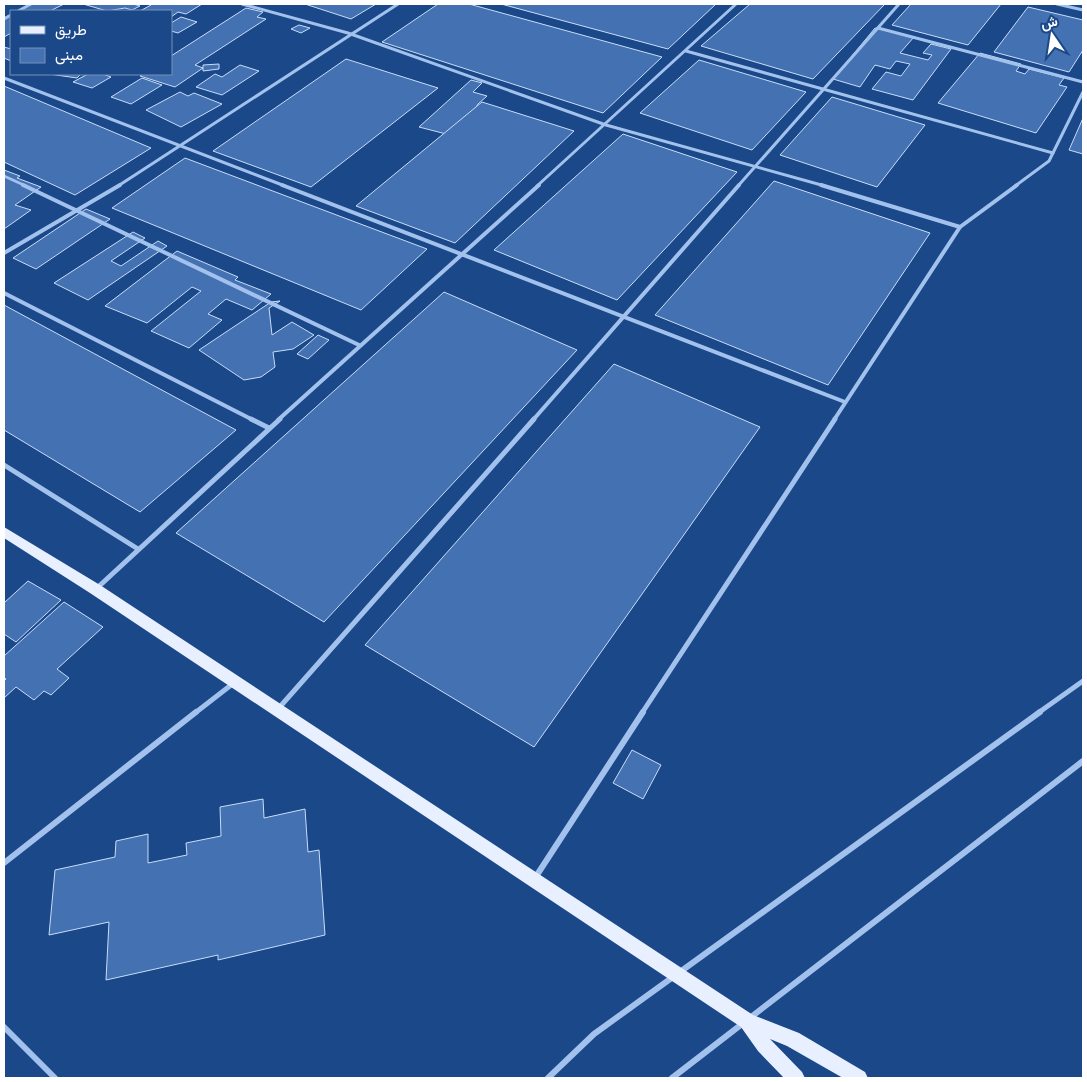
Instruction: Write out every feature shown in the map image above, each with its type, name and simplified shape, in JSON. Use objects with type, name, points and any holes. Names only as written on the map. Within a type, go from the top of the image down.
[{"type":"main road","points":[[4,532],[95,589],[276,711],[747,1021],[792,1038],[859,1078]]},
{"type":"main road","points":[[747,1021],[764,1045],[796,1078]]},
{"type":"street","points":[[20,10],[31,4]]},
{"type":"street","points":[[242,4],[348,33],[606,125],[757,166],[960,227]]},
{"type":"street","points":[[4,253],[78,211],[180,147],[348,33],[398,4]]},
{"type":"street","points":[[95,589],[360,345],[606,125],[736,4]]},
{"type":"street","points":[[276,711],[899,4]]},
{"type":"street","points":[[1057,4],[1083,10]]},
{"type":"street","points":[[1077,8],[1078,4]]},
{"type":"street","points":[[878,28],[1083,82]]},
{"type":"street","points":[[686,51],[825,88],[1052,153]]},
{"type":"street","points":[[4,78],[463,254],[622,318],[845,402]]},
{"type":"street","points":[[533,881],[960,227],[1049,161],[1083,92]]},
{"type":"street","points":[[4,176],[360,345]]},
{"type":"street","points":[[4,292],[269,428]]},
{"type":"street","points":[[4,465],[138,549]]},
{"type":"street","points":[[548,1078],[594,1034],[677,976],[1083,680]]},
{"type":"street","points":[[4,863],[235,682]]},
{"type":"street","points":[[672,1078],[1083,761]]},
{"type":"street","points":[[4,1027],[55,1078]]},
{"type":"building","points":[[31,4],[64,4],[52,10],[19,10]]},
{"type":"building","points":[[83,4],[133,4],[140,6],[132,10],[125,8],[104,10]]},
{"type":"building","points":[[147,4],[202,4],[186,14],[178,12],[172,16],[172,10],[142,10],[151,5]]},
{"type":"building","points":[[305,4],[376,4],[351,19]]},
{"type":"building","points":[[438,4],[469,4],[662,57],[603,113],[382,42]]},
{"type":"building","points":[[501,4],[716,4],[668,49]]},
{"type":"building","points":[[750,4],[885,4],[813,79],[701,46]]},
{"type":"building","points":[[911,4],[1001,4],[968,45],[892,25]]},
{"type":"building","points":[[1028,7],[1083,20],[1083,50],[1069,72],[994,52]]},
{"type":"building","points":[[246,8],[263,12],[257,17],[266,19],[195,65],[203,68],[175,87],[140,76],[172,75],[172,55]]},
{"type":"building","points":[[10,15],[10,34],[4,37],[4,18]]},
{"type":"building","points":[[181,17],[197,22],[178,33],[172,31],[172,22]]},
{"type":"building","points":[[299,25],[310,28],[301,33],[291,29]]},
{"type":"building","points":[[875,28],[914,37],[900,53],[928,60],[932,55],[923,53],[931,44],[951,49],[913,100],[872,89],[886,72],[901,76],[910,64],[896,61],[890,69],[875,65],[860,87],[833,79]]},
{"type":"building","points":[[4,47],[10,49],[10,61],[4,58]]},
{"type":"building","points":[[980,53],[1021,64],[1016,71],[1025,74],[1029,69],[1064,78],[1059,85],[1067,87],[1036,133],[938,103]]},
{"type":"building","points":[[346,59],[438,88],[311,187],[213,151]]},
{"type":"building","points":[[699,60],[806,92],[752,150],[640,113]]},
{"type":"building","points":[[219,64],[219,69],[203,71],[203,65]]},
{"type":"building","points":[[240,65],[259,71],[222,95],[196,87],[215,74],[222,77]]},
{"type":"building","points":[[56,75],[80,75],[77,78]]},
{"type":"building","points":[[86,75],[106,75],[111,77],[92,88],[73,82]]},
{"type":"building","points":[[142,78],[162,85],[131,104],[111,97]]},
{"type":"building","points":[[471,80],[482,83],[473,92],[487,96],[478,104],[475,109],[477,110],[450,135],[419,127]]},
{"type":"building","points":[[4,86],[151,148],[75,195],[4,162]]},
{"type":"building","points":[[180,92],[188,96],[194,93],[222,104],[181,127],[146,110]]},
{"type":"building","points":[[832,97],[925,125],[877,187],[780,155]]},
{"type":"building","points":[[482,102],[574,131],[455,243],[356,206]]},
{"type":"building","points":[[1083,118],[1083,154],[1069,150]]},
{"type":"building","points":[[623,134],[737,172],[617,300],[494,250]]},
{"type":"building","points":[[185,158],[427,249],[361,310],[112,208]]},
{"type":"building","points":[[4,170],[20,176],[17,178],[41,187],[15,205],[31,210],[4,229]]},
{"type":"building","points":[[774,181],[930,233],[828,385],[655,315]]},
{"type":"building","points":[[86,209],[110,219],[36,269],[13,258]]},
{"type":"building","points":[[133,232],[145,238],[111,261],[121,266],[158,241],[167,246],[88,300],[54,283]]},
{"type":"building","points":[[177,251],[238,277],[235,280],[271,294],[252,310],[226,299],[208,314],[222,320],[189,348],[151,331],[201,291],[192,287],[147,323],[105,306]]},
{"type":"building","points":[[444,292],[577,350],[324,622],[176,533]]},
{"type":"building","points":[[280,301],[269,308],[272,335],[292,322],[314,335],[293,349],[273,352],[275,367],[261,377],[244,380],[199,350],[271,302]]},
{"type":"building","points":[[4,305],[236,430],[140,512],[4,430]]},
{"type":"building","points":[[318,335],[329,340],[308,359],[297,354]]},
{"type":"building","points":[[614,364],[760,427],[534,747],[365,645]]},
{"type":"building","points":[[28,581],[61,600],[16,642],[4,634],[4,603]]},
{"type":"building","points":[[64,602],[103,627],[57,669],[69,678],[51,695],[44,691],[34,700],[16,687],[4,698],[4,681],[6,679],[4,677],[4,656]]},
{"type":"building","points":[[632,750],[661,765],[643,799],[613,783]]},
{"type":"building","points":[[263,799],[264,818],[305,809],[308,852],[319,850],[325,935],[218,960],[218,955],[106,980],[109,922],[49,935],[55,870],[115,857],[116,841],[148,834],[148,863],[187,855],[186,843],[221,836],[220,807]]}]
